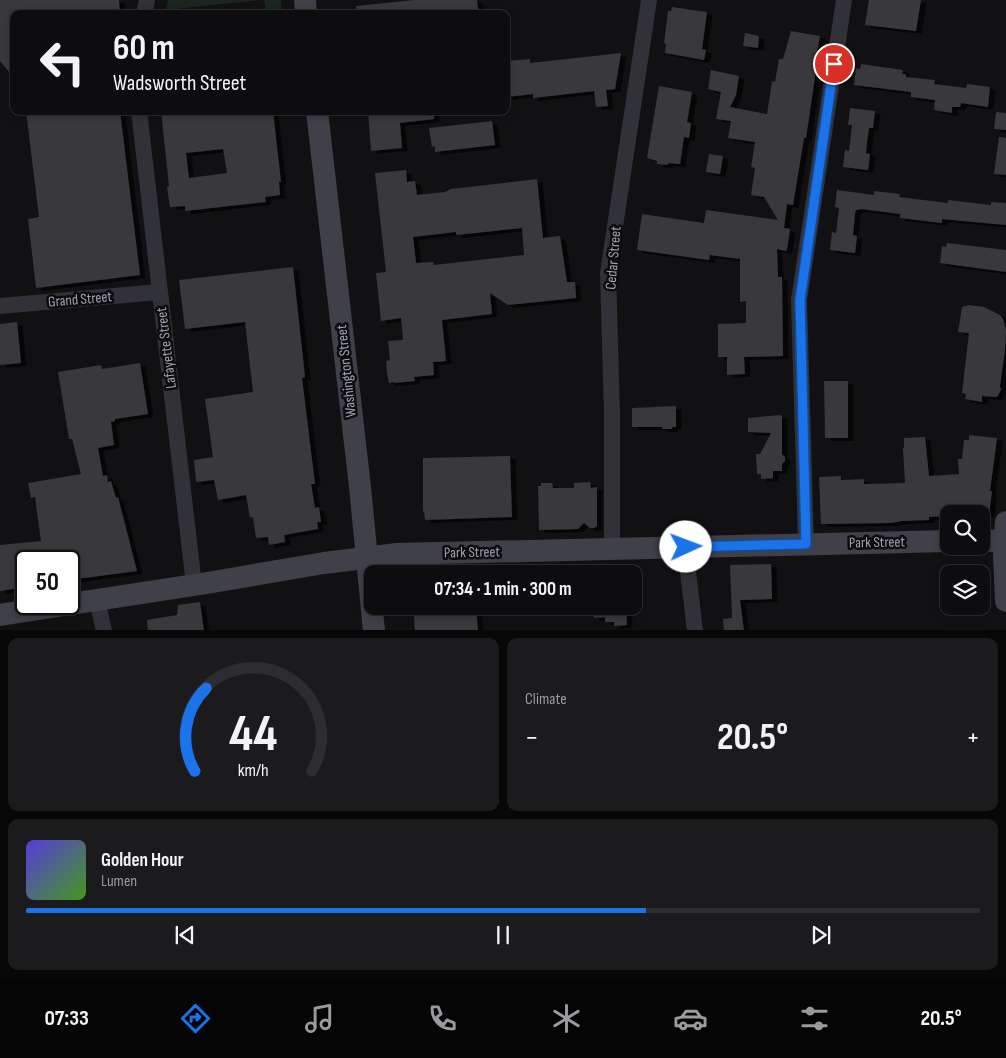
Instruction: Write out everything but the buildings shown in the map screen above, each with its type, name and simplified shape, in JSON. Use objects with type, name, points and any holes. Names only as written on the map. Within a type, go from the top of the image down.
[{"type":"main road","name":"Washington Street","points":[[317,115],[360,487],[374,630]]},
{"type":"main road","points":[[990,538],[1006,534],[1004,554],[1006,601]]},
{"type":"main road","name":"Park Street","points":[[0,615],[366,557],[405,554],[940,541]]},
{"type":"street","name":"Cedar Street","points":[[612,549],[612,414],[608,273],[649,0]]},
{"type":"street","points":[[806,544],[800,300],[844,0]]},
{"type":"street","name":"Lafayette Street","points":[[138,115],[194,585]]},
{"type":"street","name":"Grand Street","points":[[0,306],[159,292]]},
{"type":"street","points":[[686,547],[695,630]]},
{"type":"street","points":[[97,600],[104,630]]},
{"type":"shaded area","points":[[168,0],[261,0],[166,10]]},
{"type":"shaded area","points":[[264,0],[281,0],[282,10],[265,10]]},
{"type":"route","points":[[686,547],[806,544],[802,446],[800,300],[834,64]]}]
